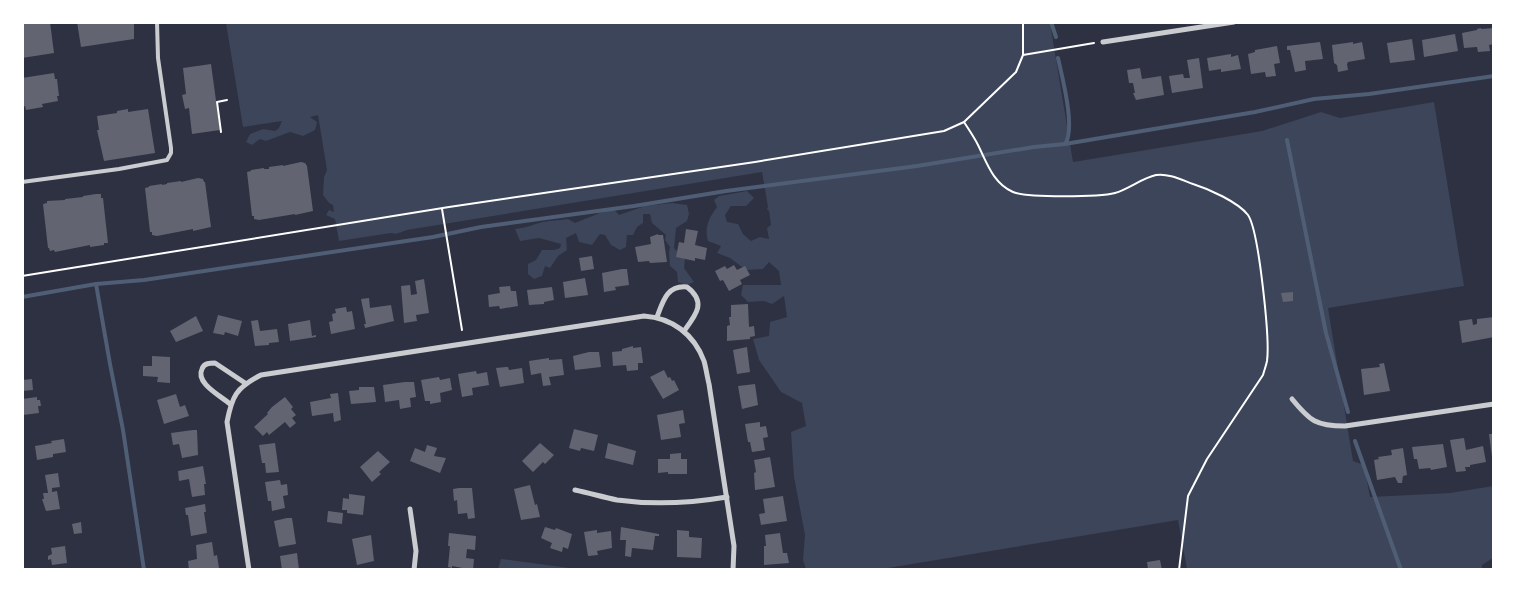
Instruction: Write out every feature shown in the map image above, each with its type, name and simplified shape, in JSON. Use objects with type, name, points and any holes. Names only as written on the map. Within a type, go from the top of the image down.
[{"type":"street","points":[[1103,42],[1234,22]]},
{"type":"street","points":[[658,317],[668,293],[674,288],[687,287],[696,296],[699,303],[696,316],[684,331]]},
{"type":"street","points":[[250,570],[227,422],[230,404],[245,383],[261,375],[644,316],[658,317],[684,331],[704,360],[734,546],[733,570]]},
{"type":"street","points":[[230,404],[206,385],[200,374],[202,368],[205,364],[215,363],[245,383]]},
{"type":"street","points":[[1292,399],[1307,417],[1326,426],[1345,426],[1494,404]]},
{"type":"street","points":[[575,490],[617,500],[640,502],[672,503],[727,497]]},
{"type":"street","points":[[410,509],[416,551],[414,570]]},
{"type":"lane","points":[[22,182],[167,160],[171,153],[171,148],[158,58],[157,22]]},
{"type":"path","points":[[22,276],[442,208],[923,136],[944,131],[964,122],[1016,72],[1022,54],[1023,22]]},
{"type":"path","points":[[1022,54],[1103,42]]},
{"type":"path","points":[[221,132],[217,102],[227,100]]},
{"type":"path","points":[[964,122],[994,176],[1000,184],[1014,192],[1093,196],[1113,194],[1156,175],[1164,175],[1200,186],[1239,206],[1249,216],[1259,259],[1267,360],[1263,376],[1207,459],[1188,496],[1179,570]]},
{"type":"path","points":[[442,208],[462,330]]},
{"type":"shaded area","points":[[226,23],[1050,23],[1073,162],[1262,131],[1321,112],[1340,118],[1434,102],[1464,286],[1328,308],[1353,461],[1364,465],[1370,497],[1450,493],[1493,486],[1493,558],[1482,565],[1482,570],[1187,569],[1178,520],[882,569],[806,569],[803,560],[805,535],[794,477],[791,432],[806,426],[802,403],[781,392],[759,360],[753,339],[769,336],[770,322],[787,317],[784,296],[772,304],[764,301],[748,302],[741,295],[743,285],[781,285],[779,271],[769,262],[763,269],[746,270],[730,258],[717,253],[721,246],[708,241],[707,236],[708,223],[717,207],[714,200],[719,196],[747,191],[754,198],[746,206],[731,206],[725,215],[727,222],[738,224],[743,234],[751,241],[760,237],[769,239],[767,228],[771,225],[762,172],[407,230],[396,234],[391,233],[339,241],[335,219],[326,215],[329,210],[334,212],[333,205],[323,195],[324,177],[327,170],[318,115],[310,117],[317,122],[315,130],[303,136],[290,132],[266,141],[260,139],[252,145],[246,142],[250,134],[263,129],[275,131],[279,128],[282,121],[243,127]]},
{"type":"shaded area","points":[[672,203],[687,205],[689,214],[687,221],[676,228],[674,248],[685,259],[684,268],[694,282],[687,285],[678,282],[677,272],[670,266],[670,247],[665,240],[666,235],[652,223],[650,214],[643,214],[643,223],[637,227],[633,235],[627,235],[626,247],[620,250],[611,245],[605,235],[600,234],[592,245],[579,242],[576,233],[566,238],[567,250],[558,256],[550,268],[545,266],[542,276],[534,279],[528,274],[528,264],[536,260],[542,250],[554,250],[560,248],[561,244],[539,238],[520,241],[515,229],[542,222],[568,219],[575,223],[612,207],[619,215],[645,206]]},
{"type":"shaded area","points":[[502,559],[577,569],[498,569]]},
{"type":"building","points":[[22,22],[50,22],[54,53],[22,58]]},
{"type":"building","points":[[77,22],[134,22],[134,39],[81,47]]},
{"type":"building","points":[[1481,28],[1494,28],[1494,44],[1489,45],[1490,51],[1478,52],[1477,47],[1464,48],[1462,33]]},
{"type":"building","points":[[1455,34],[1458,51],[1424,57],[1422,40]]},
{"type":"building","points":[[1412,39],[1415,60],[1390,63],[1387,43]]},
{"type":"building","points":[[1320,42],[1323,59],[1305,61],[1306,70],[1295,72],[1290,50],[1287,50],[1287,46]]},
{"type":"building","points":[[1353,42],[1353,44],[1362,42],[1365,59],[1348,62],[1348,70],[1338,72],[1337,65],[1334,63],[1332,45]]},
{"type":"building","points":[[1277,46],[1280,63],[1274,64],[1276,76],[1266,77],[1265,72],[1251,74],[1248,54],[1255,52],[1255,50]]},
{"type":"building","points":[[1231,54],[1231,57],[1238,55],[1241,69],[1221,72],[1221,69],[1209,71],[1207,58]]},
{"type":"building","points":[[1199,58],[1203,88],[1172,93],[1169,76],[1183,74],[1184,78],[1190,78],[1187,60]]},
{"type":"building","points":[[211,64],[220,130],[192,134],[189,108],[185,109],[182,95],[186,94],[183,68]]},
{"type":"building","points":[[1140,68],[1142,79],[1161,76],[1164,95],[1136,100],[1133,93],[1135,93],[1133,83],[1129,83],[1127,70]]},
{"type":"building","points":[[54,73],[55,79],[57,79],[58,101],[42,104],[43,107],[26,110],[25,106],[22,107],[22,78]]},
{"type":"building","points":[[128,109],[128,112],[148,109],[155,153],[104,161],[97,130],[99,130],[97,116]]},
{"type":"building","points":[[301,162],[307,166],[313,211],[259,220],[254,219],[254,216],[252,216],[247,172]]},
{"type":"building","points":[[198,178],[203,179],[205,182],[211,227],[157,236],[152,235],[152,232],[150,232],[145,188]]},
{"type":"building","points":[[101,194],[101,198],[103,198],[108,243],[55,252],[54,250],[50,251],[48,248],[43,204],[47,203],[47,201],[65,200]]},
{"type":"building","points":[[686,229],[698,231],[695,245],[707,248],[705,260],[695,258],[695,261],[676,257],[679,242],[684,243]]},
{"type":"building","points":[[658,234],[663,235],[667,262],[638,262],[635,247],[651,244],[650,237]]},
{"type":"building","points":[[592,256],[594,269],[581,271],[579,258]]},
{"type":"building","points":[[734,265],[737,270],[745,266],[750,275],[740,280],[742,284],[729,291],[723,280],[720,281],[715,271],[725,266],[727,269]]},
{"type":"building","points":[[627,269],[629,285],[615,287],[616,290],[604,292],[602,273]]},
{"type":"building","points":[[585,278],[588,295],[565,298],[563,282]]},
{"type":"building","points":[[424,279],[429,313],[416,315],[417,321],[404,323],[401,286],[410,285],[411,295],[417,294],[415,281]]},
{"type":"building","points":[[510,286],[511,291],[516,291],[518,306],[500,309],[499,306],[489,307],[488,295],[500,293],[499,287]]},
{"type":"building","points":[[552,287],[554,300],[544,302],[544,304],[529,305],[527,290]]},
{"type":"building","points":[[1293,292],[1293,301],[1283,302],[1281,293]]},
{"type":"building","points":[[369,298],[370,308],[391,305],[394,321],[365,328],[364,324],[366,324],[361,299]]},
{"type":"building","points":[[748,304],[749,327],[754,326],[755,336],[750,337],[750,339],[727,341],[727,326],[730,325],[731,305]]},
{"type":"building","points":[[346,307],[347,312],[352,311],[355,329],[331,334],[329,322],[333,321],[332,314],[336,313],[335,309]]},
{"type":"building","points":[[218,315],[242,321],[238,336],[225,332],[224,335],[213,333]]},
{"type":"building","points":[[196,316],[203,331],[176,342],[170,331]]},
{"type":"building","points":[[1494,317],[1494,337],[1462,343],[1459,321],[1472,319],[1473,325],[1477,324],[1477,319]]},
{"type":"building","points":[[258,320],[260,331],[277,329],[279,342],[255,346],[251,321]]},
{"type":"building","points":[[310,320],[312,336],[316,335],[316,337],[290,341],[288,324]]},
{"type":"building","points":[[633,346],[633,348],[641,347],[643,363],[638,363],[638,370],[627,371],[626,365],[613,366],[612,352],[622,351],[622,349]]},
{"type":"building","points":[[747,347],[750,372],[737,374],[733,350]]},
{"type":"building","points":[[589,352],[599,352],[601,367],[575,370],[573,356]]},
{"type":"building","points":[[152,356],[170,357],[170,383],[157,382],[158,377],[143,376],[143,366],[152,366]]},
{"type":"building","points":[[549,358],[549,360],[562,359],[564,375],[549,377],[551,385],[543,386],[541,373],[531,375],[529,361]]},
{"type":"building","points":[[1384,363],[1390,391],[1364,395],[1361,369],[1380,367],[1379,364]]},
{"type":"building","points":[[508,367],[509,370],[522,368],[524,383],[500,387],[496,368]]},
{"type":"building","points":[[664,370],[668,378],[670,377],[672,381],[674,380],[679,390],[663,399],[650,377]]},
{"type":"building","points":[[476,371],[477,374],[487,372],[489,385],[472,388],[473,395],[462,397],[458,374]]},
{"type":"building","points":[[439,377],[440,380],[450,378],[452,390],[440,393],[441,402],[430,404],[430,401],[425,401],[421,380]]},
{"type":"building","points":[[32,379],[33,390],[22,391],[22,380]]},
{"type":"building","points":[[414,382],[416,397],[410,398],[411,407],[400,409],[399,400],[385,402],[383,385]]},
{"type":"building","points":[[755,384],[758,405],[742,409],[738,386]]},
{"type":"building","points":[[359,387],[374,387],[376,402],[351,404],[349,391],[359,390]]},
{"type":"building","points":[[338,393],[341,420],[334,422],[333,413],[312,416],[310,402],[331,398],[330,394]]},
{"type":"building","points":[[176,394],[180,407],[185,405],[189,416],[164,424],[157,400]]},
{"type":"building","points":[[37,397],[37,400],[40,400],[41,406],[38,406],[39,413],[23,415],[22,399]]},
{"type":"building","points":[[285,397],[293,407],[291,409],[296,415],[292,418],[296,423],[290,428],[285,422],[269,435],[267,432],[263,436],[254,427],[268,414],[272,407]]},
{"type":"building","points":[[683,410],[685,423],[679,424],[681,437],[661,440],[657,415]]},
{"type":"building","points":[[760,422],[760,427],[766,426],[768,437],[763,438],[765,450],[752,452],[745,424]]},
{"type":"building","points":[[574,429],[598,435],[594,451],[581,448],[580,451],[569,448]]},
{"type":"building","points":[[197,430],[198,455],[182,458],[179,444],[173,445],[171,433]]},
{"type":"building","points":[[1489,434],[1494,434],[1494,457],[1492,457]]},
{"type":"building","points":[[1464,438],[1466,450],[1483,446],[1486,462],[1465,467],[1466,471],[1456,472],[1450,440]]},
{"type":"building","points":[[64,439],[66,452],[53,454],[53,457],[37,460],[35,446]]},
{"type":"building","points":[[275,443],[279,472],[266,473],[259,445]]},
{"type":"building","points":[[540,443],[554,455],[533,472],[522,461]]},
{"type":"building","points":[[608,443],[636,451],[633,465],[605,458]]},
{"type":"building","points":[[1443,444],[1447,467],[1431,470],[1430,468],[1419,469],[1417,459],[1414,459],[1412,447]]},
{"type":"building","points":[[427,445],[437,448],[434,456],[446,458],[440,473],[410,461],[415,448],[425,452]]},
{"type":"building","points":[[1403,448],[1407,475],[1403,476],[1402,483],[1398,483],[1395,477],[1377,480],[1374,460],[1379,459],[1378,457],[1392,455],[1391,450]]},
{"type":"building","points":[[378,451],[390,462],[372,482],[360,467]]},
{"type":"building","points":[[681,453],[681,459],[687,459],[687,474],[658,473],[658,459],[670,459],[670,454]]},
{"type":"building","points":[[770,457],[775,487],[755,490],[754,473],[756,472],[754,460]]},
{"type":"building","points":[[203,466],[206,484],[204,484],[205,495],[192,497],[189,479],[179,481],[178,471]]},
{"type":"building","points":[[58,473],[60,487],[52,488],[52,492],[57,491],[60,509],[46,511],[42,499],[44,499],[43,493],[48,493],[45,475]]},
{"type":"building","points":[[280,480],[281,485],[287,484],[288,495],[283,496],[285,508],[272,511],[271,501],[268,501],[265,482]]},
{"type":"building","points":[[530,485],[540,517],[521,520],[514,489]]},
{"type":"building","points":[[472,488],[475,518],[468,519],[467,513],[458,514],[457,500],[454,501],[453,489]]},
{"type":"building","points":[[349,494],[365,496],[363,515],[347,513],[347,510],[342,510],[343,498],[349,499]]},
{"type":"building","points":[[783,496],[787,521],[761,525],[759,514],[765,513],[763,499]]},
{"type":"building","points":[[205,504],[206,512],[204,512],[207,533],[191,536],[185,508]]},
{"type":"building","points":[[328,511],[343,513],[342,524],[327,522]]},
{"type":"building","points":[[292,518],[296,544],[279,547],[274,521]]},
{"type":"building","points":[[81,522],[82,533],[74,534],[72,524]]},
{"type":"building","points":[[545,527],[555,530],[556,528],[572,534],[568,549],[563,547],[562,552],[550,548],[552,543],[541,538]]},
{"type":"building","points":[[621,527],[659,534],[659,536],[655,536],[653,550],[632,548],[631,557],[625,556],[626,540],[620,540]]},
{"type":"building","points":[[597,530],[597,533],[611,531],[612,548],[597,551],[598,555],[588,556],[584,532]]},
{"type":"building","points":[[677,530],[689,531],[689,537],[702,538],[701,558],[677,557]]},
{"type":"building","points":[[449,533],[476,536],[475,550],[467,549],[466,558],[474,559],[473,570],[448,567]]},
{"type":"building","points":[[780,533],[783,553],[787,553],[789,563],[764,565],[765,535]]},
{"type":"building","points":[[371,535],[374,561],[357,565],[352,539]]},
{"type":"building","points":[[212,542],[214,556],[217,555],[219,568],[189,570],[188,561],[197,559],[196,545]]},
{"type":"building","points":[[65,546],[67,563],[52,565],[51,559],[48,560],[48,556],[52,554],[51,548]]},
{"type":"building","points":[[297,553],[299,570],[282,570],[280,556]]},
{"type":"building","points":[[1160,560],[1162,570],[1148,570],[1147,562]]},
{"type":"waterway","points":[[1051,22],[1056,37]]},
{"type":"waterway","points":[[22,297],[96,284],[144,280],[433,237],[481,227],[726,191],[1065,144],[1068,136],[1069,115],[1058,58]]},
{"type":"waterway","points":[[1065,144],[1255,112],[1314,99],[1369,94],[1494,76]]},
{"type":"waterway","points":[[1287,140],[1326,333],[1348,412]]},
{"type":"waterway","points":[[96,284],[123,430],[144,570]]},
{"type":"waterway","points":[[1355,441],[1401,570]]}]
